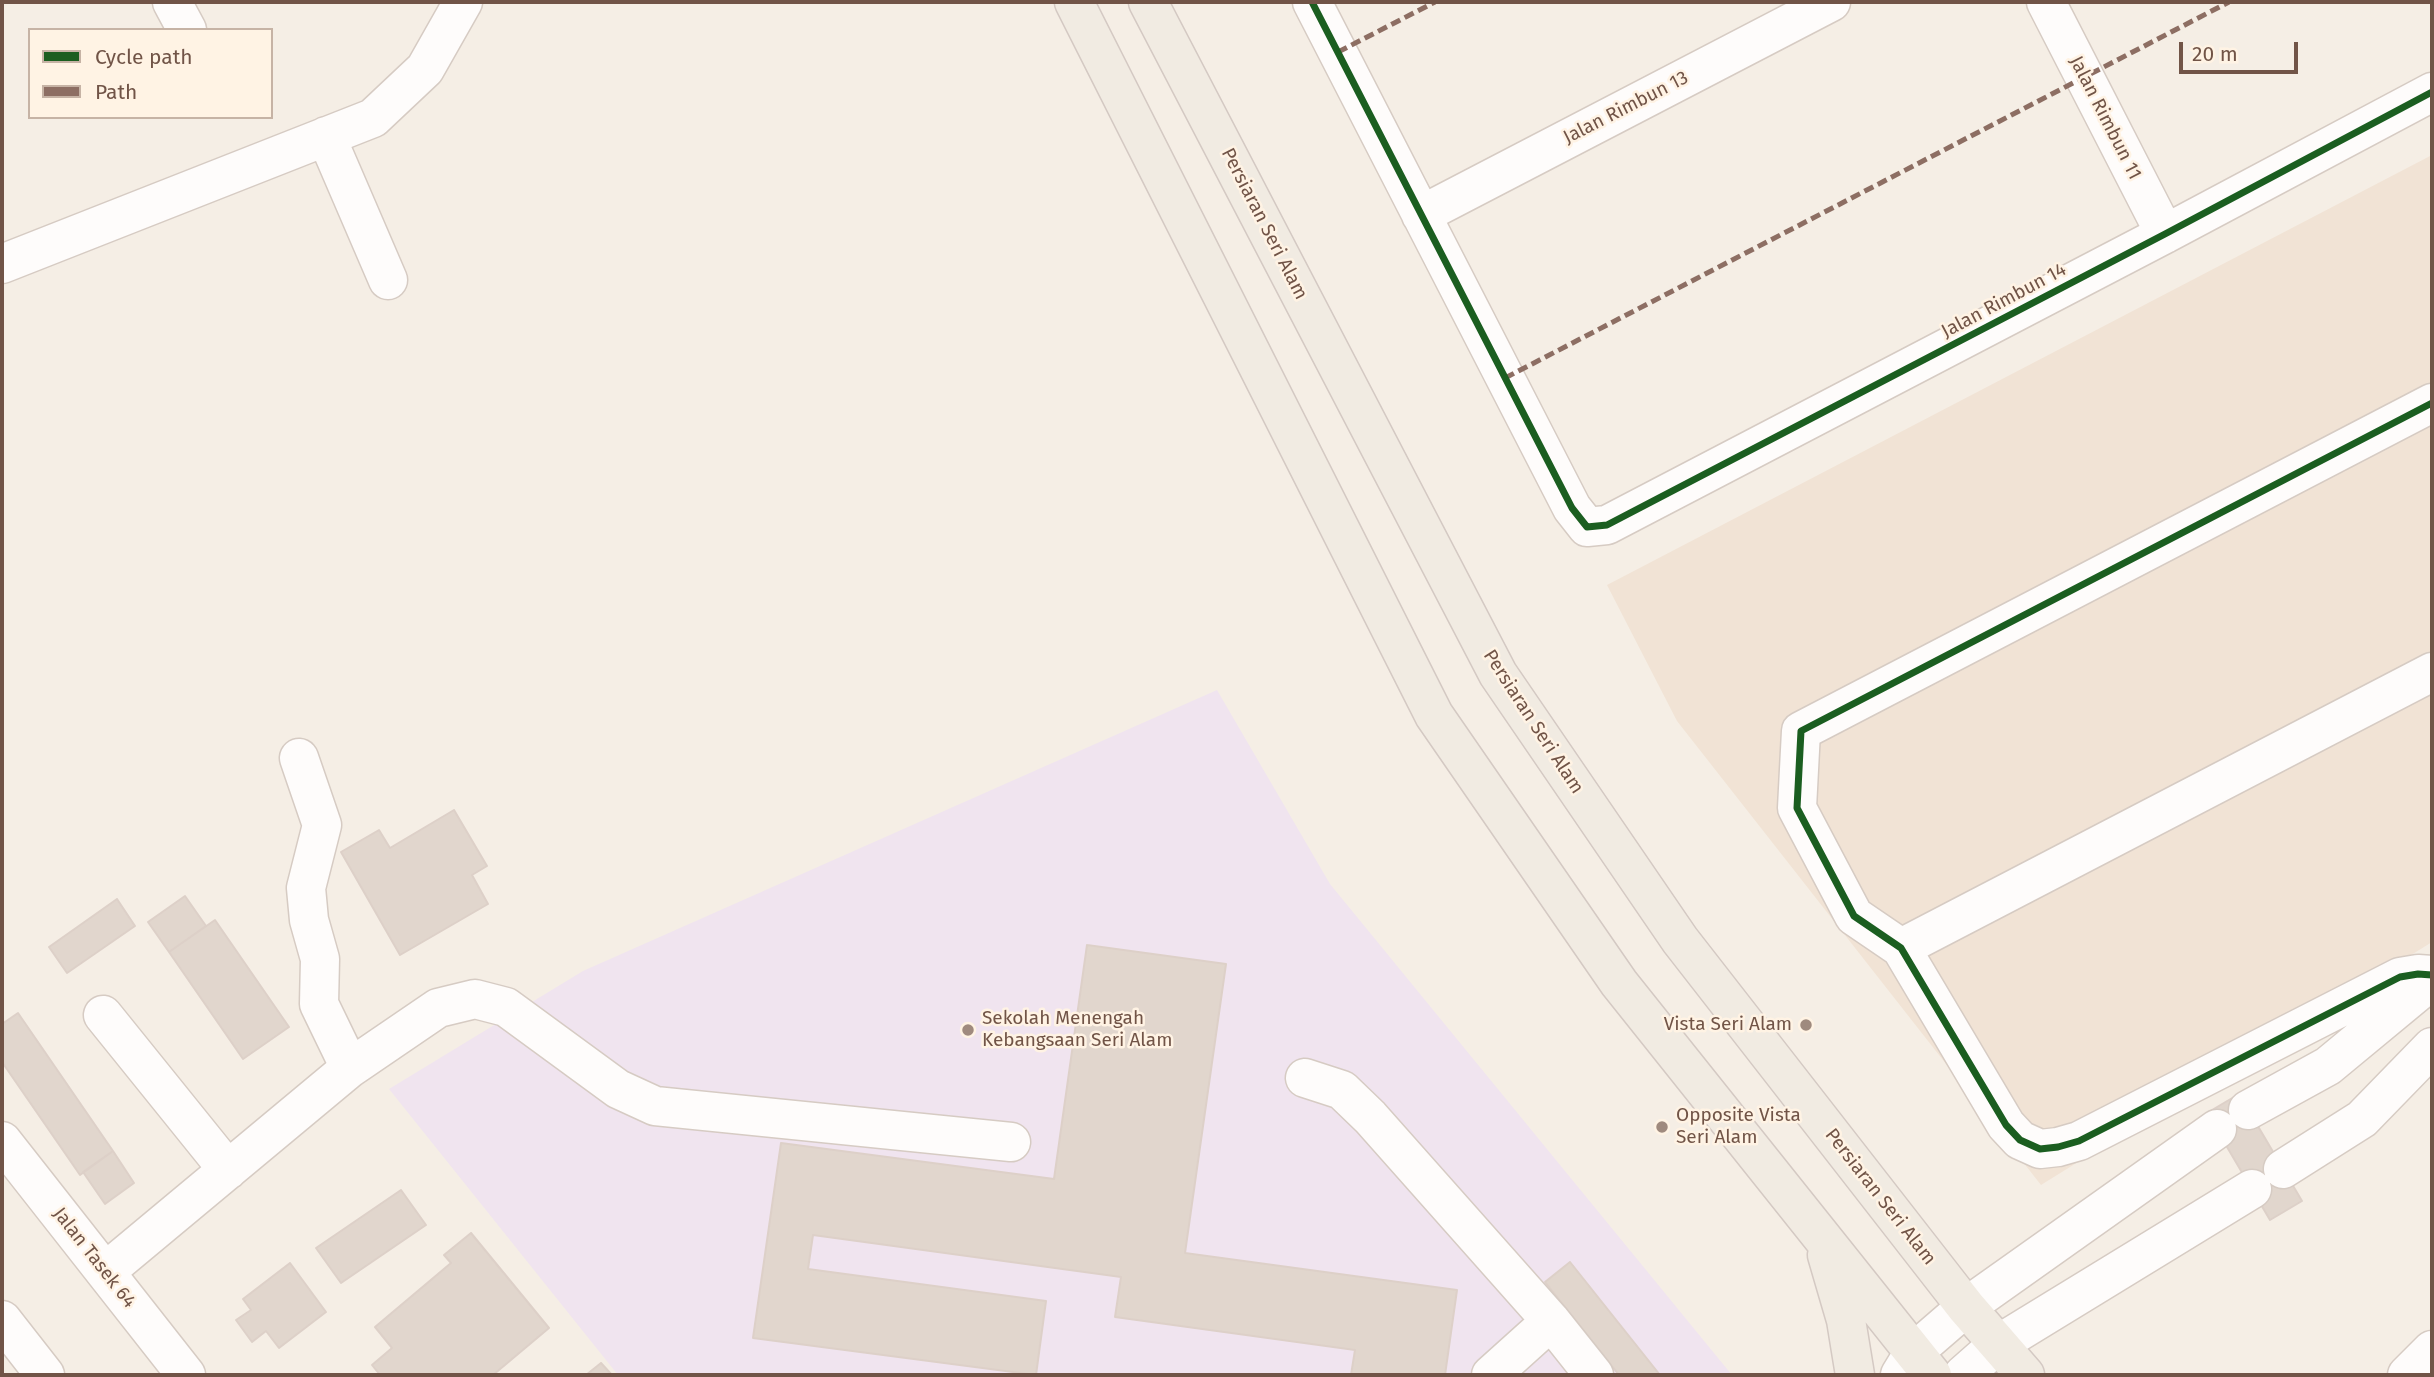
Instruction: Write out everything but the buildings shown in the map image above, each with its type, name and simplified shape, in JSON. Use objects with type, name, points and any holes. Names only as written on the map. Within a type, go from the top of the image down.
[{"type":"main road","points":[[1074,2],[1434,715],[1619,983],[1821,1236],[1915,1368]]},
{"type":"main road","name":"Persiaran Seri Alam","points":[[1148,2],[1498,674],[1680,940],[1966,1307],[2025,1375]]},
{"type":"main road","points":[[1821,1236],[1846,1320],[1855,1375]]},
{"type":"street","points":[[172,2],[186,28]]},
{"type":"street","points":[[2,264],[373,118],[425,69],[463,2]]},
{"type":"street","points":[[1312,2],[1422,215]]},
{"type":"street","name":"Jalan Rimbun 13","points":[[1422,215],[1831,2]]},
{"type":"street","name":"Jalan Rimbun 11","points":[[2046,2],[2165,234]]},
{"type":"street","name":"Jalan Rimbun 14","points":[[1422,215],[1572,508],[1587,527],[1607,525],[2432,92]]},
{"type":"street","points":[[326,136],[388,280]]},
{"type":"street","points":[[2432,403],[1801,731],[1797,808],[1854,916],[1901,948],[2006,1125],[2020,1140],[2040,1149],[2079,1141],[2400,977],[2432,978]]},
{"type":"street","points":[[1901,948],[2432,671]]},
{"type":"street","points":[[299,758],[322,825],[306,888],[309,920],[320,959],[318,1003],[350,1068]]},
{"type":"street","points":[[1915,1368],[1966,1307],[2233,1120],[2328,1066],[2432,978]]},
{"type":"street","points":[[105,1272],[350,1068],[438,1008],[475,999],[506,1007],[618,1089],[655,1106],[1011,1142]]},
{"type":"street","points":[[103,1015],[228,1170]]},
{"type":"street","points":[[1963,1375],[1997,1345],[2362,1119],[2432,1047]]},
{"type":"street","points":[[1305,1077],[1342,1090],[1370,1116],[1551,1321],[1594,1375]]},
{"type":"street","name":"Jalan Tasek 64","points":[[2,1141],[186,1375]]},
{"type":"street","points":[[2,1320],[27,1369]]},
{"type":"street","points":[[1491,1375],[1551,1321]]},
{"type":"street","points":[[2407,1375],[2432,1350]]},
{"type":"shaded area","points":[[2432,155],[2432,942],[2041,1185],[1677,721],[1607,585]]},
{"type":"shaded area","name":"Sekolah Menengah Kebangsaan Seri Alam","points":[[1217,690],[1330,884],[1732,1375],[618,1375],[389,1089],[583,971]]},
{"type":"marked path","points":[[1338,52],[1435,2]]},
{"type":"marked path","points":[[1505,378],[2229,2]]},
{"type":"cycle path","points":[[1312,2],[1572,508],[1587,527],[1607,525],[2432,92]]},
{"type":"cycle path","points":[[2432,403],[1801,731],[1797,808],[1854,916],[1901,948],[2006,1125],[2020,1140],[2040,1149],[2079,1141],[2400,977],[2432,975]]},
{"type":"place","name":"Vista Seri Alam","points":[[1806,1025]]},
{"type":"place","name":"Sekolah Menengah Kebangsaan Seri Alam","points":[[968,1030]]},
{"type":"place","name":"Opposite Vista Seri Alam","points":[[1662,1127]]}]
